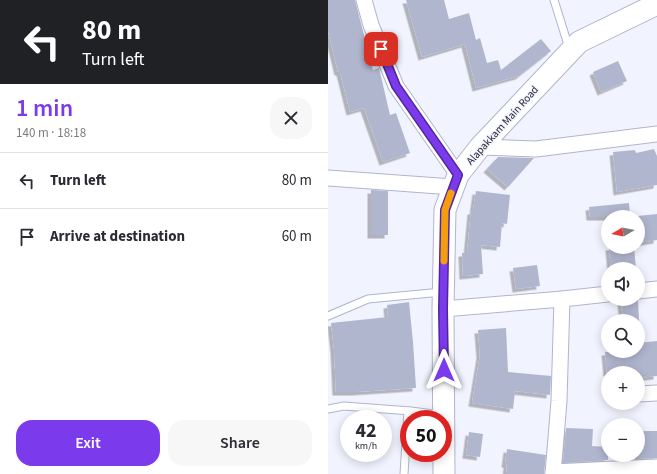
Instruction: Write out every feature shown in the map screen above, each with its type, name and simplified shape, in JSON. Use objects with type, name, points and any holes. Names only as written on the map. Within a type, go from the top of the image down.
[{"type":"main road","name":"Alapakkam Main Road","points":[[444,410],[445,210],[456,181],[480,147],[579,42],[657,4]]},
{"type":"main road","name":"Alapakkam Main Road","points":[[444,462],[444,474]]},
{"type":"street","points":[[364,0],[370,25],[396,86],[456,181]]},
{"type":"street","points":[[480,147],[536,149],[657,134]]},
{"type":"street","points":[[328,178],[456,181]]},
{"type":"street","points":[[645,290],[657,288]]},
{"type":"street","points":[[444,300],[562,299],[601,295]]},
{"type":"street","points":[[562,299],[559,400],[553,473],[657,467]]},
{"type":"street","points":[[645,394],[657,393]]},
{"type":"lane","points":[[554,0],[570,52]]},
{"type":"lane","points":[[328,316],[368,299],[444,300]]},
{"type":"lane","points":[[328,409],[344,406],[400,410]]},
{"type":"lane","points":[[404,474],[405,462]]},
{"type":"building","points":[[328,0],[355,0],[373,70],[379,68],[390,115],[396,113],[410,153],[383,162],[364,108],[350,112],[328,31]]},
{"type":"building","points":[[406,0],[444,0],[449,19],[469,13],[476,40],[480,38],[487,63],[498,60],[501,70],[541,39],[551,51],[519,76],[476,88],[465,44],[422,57]]},
{"type":"building","points":[[618,61],[627,81],[601,92],[593,72]]},
{"type":"building","points":[[654,149],[657,156],[657,185],[617,192],[613,152],[635,150],[636,153]]},
{"type":"building","points":[[498,157],[534,158],[508,187],[487,169]]},
{"type":"building","points":[[371,190],[388,191],[388,235],[371,235]]},
{"type":"building","points":[[476,191],[510,195],[507,224],[502,223],[500,247],[481,245],[483,274],[463,276],[462,253],[467,253],[471,211],[473,211]]},
{"type":"building","points":[[629,203],[630,210],[601,210],[601,217],[590,217],[589,207]]},
{"type":"building","points":[[657,214],[657,240],[645,242],[645,215]]},
{"type":"building","points":[[610,254],[635,254],[635,262],[610,262]]},
{"type":"building","points":[[537,265],[540,286],[516,289],[513,268]]},
{"type":"building","points":[[409,302],[416,388],[336,392],[331,323],[388,317],[387,305]]},
{"type":"building","points":[[622,306],[638,306],[639,314],[622,314]]},
{"type":"building","points":[[506,328],[508,372],[551,376],[550,395],[515,391],[513,409],[472,403],[480,355],[478,330]]},
{"type":"building","points":[[657,341],[657,376],[645,377],[645,366],[606,366],[606,358],[645,358],[645,342]]},
{"type":"building","points":[[566,428],[593,429],[592,446],[601,447],[601,460],[563,463]]},
{"type":"building","points":[[645,431],[657,431],[657,458],[645,459]]},
{"type":"building","points":[[469,432],[483,434],[480,457],[466,455]]},
{"type":"building","points":[[507,449],[546,455],[544,474],[506,474],[507,464],[505,464]]},
{"type":"slow traffic","points":[[444,261],[445,210],[451,193]]},
{"type":"route","points":[[381,49],[396,86],[458,175],[445,210],[443,309],[444,370]]}]
